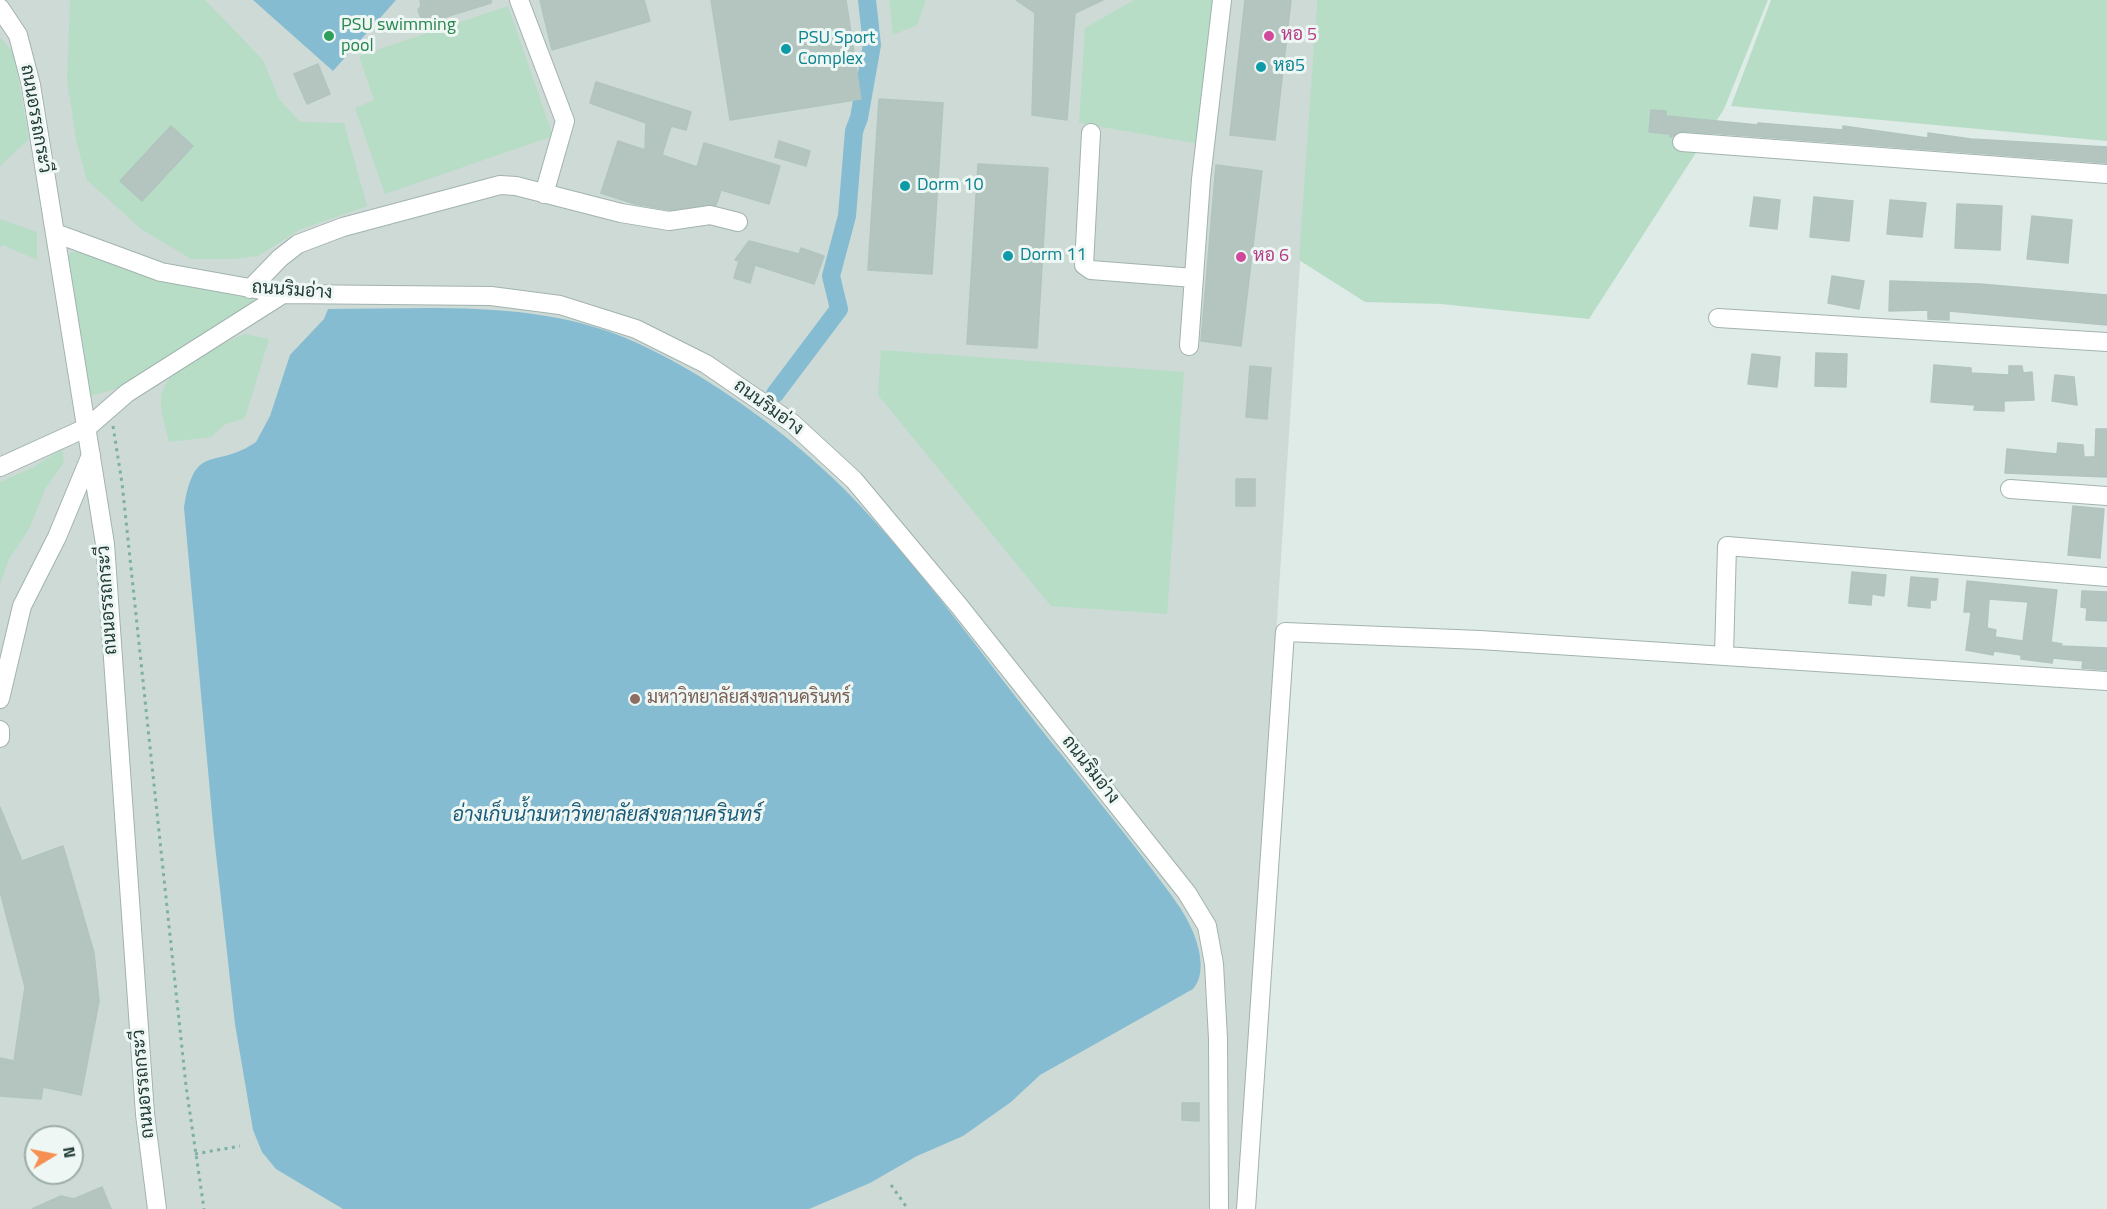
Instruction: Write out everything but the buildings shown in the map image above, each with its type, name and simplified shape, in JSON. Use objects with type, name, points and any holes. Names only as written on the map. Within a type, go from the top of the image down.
[{"type":"street","points":[[12,0],[18,35]]},
{"type":"street","points":[[519,0],[565,121],[544,194]]},
{"type":"street","points":[[1189,346],[1201,179],[1222,0]]},
{"type":"street","name":"ถนนอรรถกระวี","points":[[0,8],[18,35],[33,92],[105,544],[145,1114],[156,1206]]},
{"type":"street","points":[[1091,133],[1084,265],[1091,270],[1194,278]]},
{"type":"street","points":[[1682,142],[2107,174]]},
{"type":"street","points":[[250,289],[280,258],[298,244],[343,227],[500,185],[516,186],[621,213],[669,221],[710,215],[738,222]]},
{"type":"street","name":"ถนนริมอ่าง","points":[[55,233],[150,269],[195,280],[250,289],[283,294],[491,296],[560,305],[621,322],[706,364],[764,402],[821,448],[884,514],[1187,893],[1207,926],[1212,948],[1216,994],[1219,1209]]},
{"type":"street","points":[[0,467],[88,427],[110,406],[283,294]]},
{"type":"street","points":[[1718,318],[2107,342]]},
{"type":"street","points":[[0,699],[22,606],[57,537],[91,453]]},
{"type":"street","points":[[2010,489],[2107,496]]},
{"type":"street","points":[[1724,655],[1727,546],[2107,578]]},
{"type":"street","points":[[1246,1209],[1285,632],[1480,640],[2107,681]]},
{"type":"street","points":[[0,730],[0,738]]},
{"type":"path","points":[[110,406],[122,483],[195,1154],[204,1209]]},
{"type":"path","points":[[195,1154],[240,1146]]},
{"type":"path","points":[[891,1185],[908,1209]]},
{"type":"shaded area","name":"มหาวิทยาลัยสงขลานครินทร์","points":[[0,0],[1317,0],[1239,1209],[0,1209]]},
{"type":"green space","points":[[70,0],[205,0],[263,60],[279,99],[300,122],[344,123],[367,206],[299,230],[258,256],[233,259],[191,259],[141,229],[87,180],[77,144],[67,80]]},
{"type":"green space","points":[[889,0],[926,0],[917,25],[893,35]]},
{"type":"green space","points":[[1134,0],[1215,0],[1200,144],[1079,123],[1085,28]]},
{"type":"green space","points":[[1317,0],[1768,0],[1724,109],[1589,319],[1441,304],[1365,302],[1299,260]]},
{"type":"green space","points":[[1771,0],[2107,0],[2107,141],[1731,106]]},
{"type":"green space","points":[[508,6],[553,136],[385,194],[355,108],[374,100],[359,56]]},
{"type":"green space","points":[[0,37],[14,54],[29,139],[0,166]]},
{"type":"green space","points":[[0,219],[37,232],[37,260],[3,245],[0,247]]},
{"type":"green space","points":[[71,252],[82,252],[202,288],[262,301],[119,388],[90,396],[66,260]]},
{"type":"green space","points":[[244,334],[269,339],[245,418],[224,425],[211,437],[169,442],[161,401],[170,378],[193,359]]},
{"type":"green space","points":[[881,350],[1184,372],[1167,614],[1051,606],[878,395]]},
{"type":"green space","points":[[62,449],[64,462],[45,489],[29,529],[9,559],[0,584],[0,482],[34,467]]},
{"type":"water","name":"PSU swimming pool","points":[[253,0],[396,0],[333,71]]},
{"type":"water","name":"อ่างเก็บน้ำมหาวิทยาลัยสงขลานครินทร์","points":[[328,309],[484,309],[561,319],[598,328],[663,355],[718,388],[773,427],[823,469],[875,521],[958,622],[1165,886],[1185,916],[1198,946],[1201,969],[1193,989],[1040,1075],[1011,1102],[963,1136],[917,1156],[870,1183],[809,1209],[343,1209],[276,1169],[262,1152],[253,1130],[235,1024],[214,836],[184,508],[194,473],[201,465],[208,460],[229,455],[256,442],[270,416],[290,355],[324,319]]},
{"type":"waterway","points":[[775,394],[839,309],[831,276],[847,216],[854,131],[859,118],[872,45],[867,0]]},
{"type":"place","name":"PSU swimming pool","points":[[329,36]]},
{"type":"place","name":"หอ 5","points":[[1269,36]]},
{"type":"place","name":"PSU Sport Complex","points":[[786,49]]},
{"type":"place","name":"หอ5","points":[[1261,67]]},
{"type":"place","name":"Dorm 10","points":[[905,186]]},
{"type":"place","name":"Dorm 11","points":[[1008,256]]},
{"type":"place","name":"หอ 6","points":[[1241,257]]},
{"type":"place","name":"มหาวิทยาลัยสงขลานครินทร์","points":[[635,699]]}]
